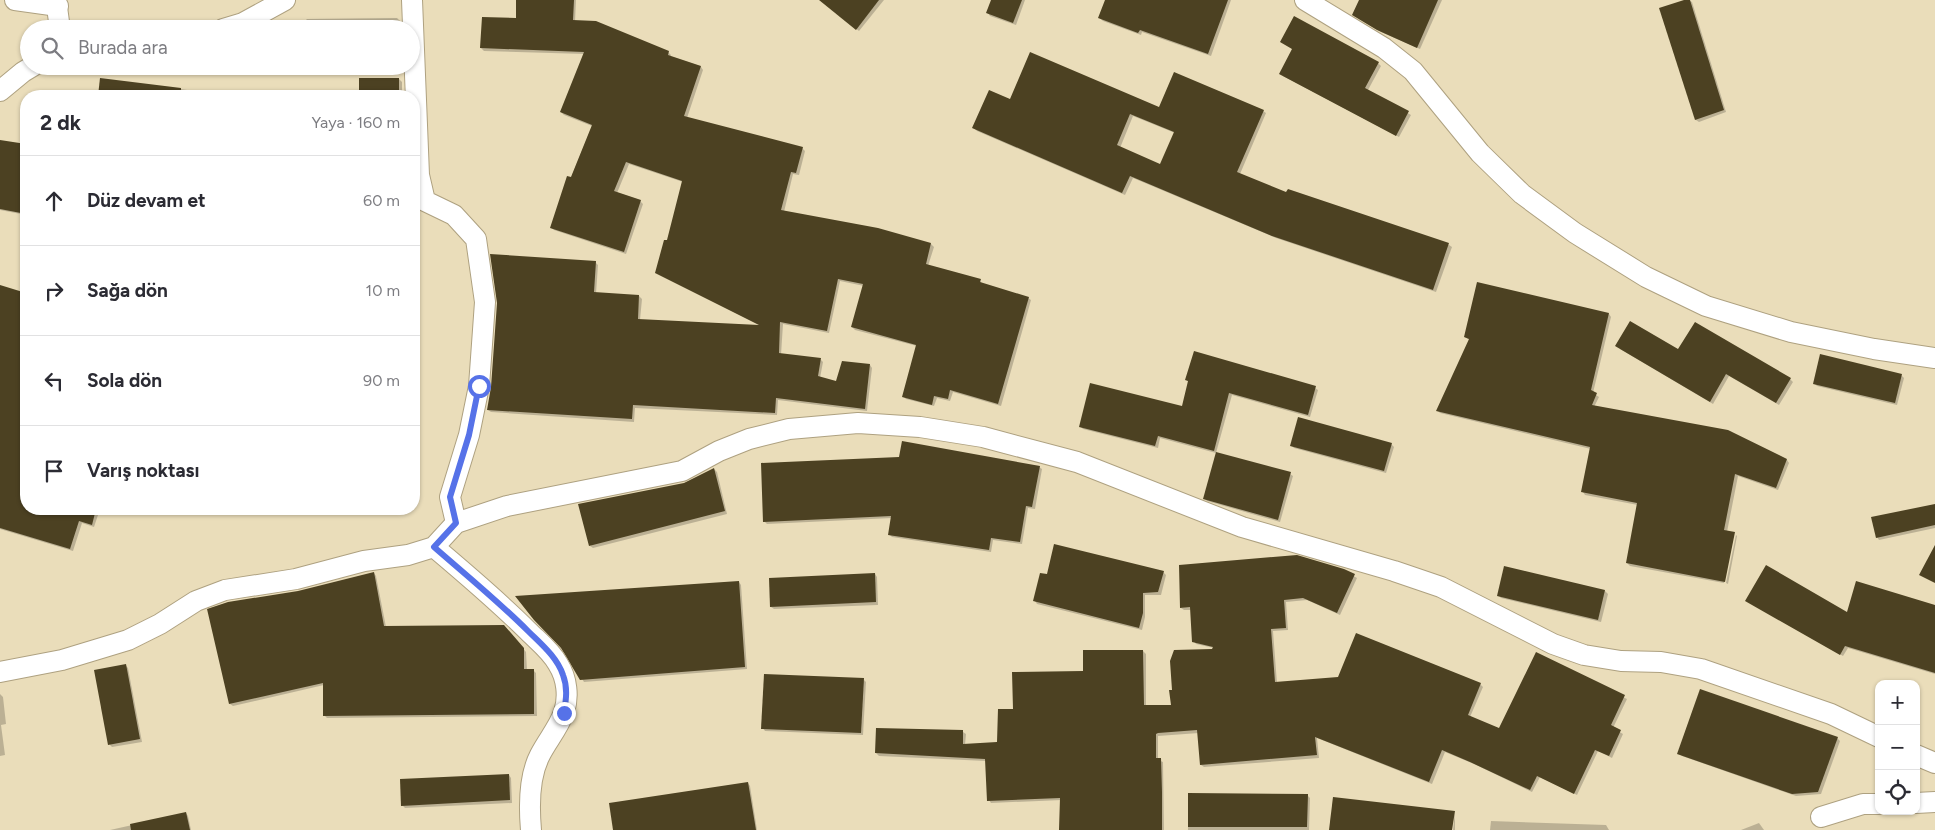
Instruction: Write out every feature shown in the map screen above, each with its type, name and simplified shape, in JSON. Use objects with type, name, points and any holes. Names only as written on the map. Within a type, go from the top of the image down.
[{"type":"street","points":[[15,0],[58,15]]},
{"type":"street","points":[[248,20],[285,0]]},
{"type":"street","points":[[412,0],[413,20]]},
{"type":"street","points":[[1305,0],[1384,48],[1413,71],[1480,152],[1522,194],[1575,233],[1646,278],[1706,306],[1791,332],[1874,349],[1935,358]]},
{"type":"street","points":[[0,91],[20,74]]},
{"type":"street","points":[[415,75],[415,90]]},
{"type":"street","points":[[420,183],[425,201],[454,215],[476,239],[485,302],[479,386],[469,435],[450,497],[456,523]]},
{"type":"street","points":[[0,672],[62,660],[128,640],[160,624],[196,601],[225,590],[296,579],[364,561],[408,555],[434,547],[456,523],[506,506],[682,471],[719,451],[749,439],[789,429],[858,424],[920,428],[983,437],[1077,462],[1242,527],[1394,570],[1441,588],[1553,644],[1584,655],[1621,661],[1661,662],[1701,669],[1831,714],[1875,735]]},
{"type":"street","points":[[434,547],[516,619],[548,651],[558,664],[563,675],[566,689],[564,713],[538,758],[531,795],[531,830]]},
{"type":"street","points":[[1920,757],[1935,763]]},
{"type":"street","points":[[1920,803],[1935,802]]},
{"type":"street","points":[[1822,817],[1863,804],[1875,804]]},
{"type":"building","points":[[516,0],[574,0],[573,20],[596,21],[669,51],[668,55],[701,66],[684,116],[803,147],[796,173],[791,172],[781,210],[878,228],[931,243],[926,264],[981,279],[980,282],[1029,297],[998,404],[950,390],[948,399],[934,396],[932,405],[902,397],[916,345],[851,327],[863,284],[838,279],[827,331],[780,322],[779,353],[821,358],[818,376],[836,381],[842,361],[870,364],[865,409],[776,398],[775,413],[633,405],[632,419],[487,410],[491,387],[497,303],[490,254],[596,261],[594,292],[639,295],[638,319],[759,325],[655,273],[664,240],[667,240],[682,181],[626,162],[614,191],[641,200],[624,252],[550,228],[567,176],[571,177],[592,125],[560,112],[584,52],[480,48],[482,17],[516,18]]},
{"type":"building","points":[[819,0],[879,0],[856,30]]},
{"type":"building","points":[[991,0],[1022,0],[1013,23],[986,13]]},
{"type":"building","points":[[1105,0],[1228,0],[1208,54],[1140,30],[1138,33],[1098,18]]},
{"type":"building","points":[[1359,0],[1438,0],[1417,48],[1377,30],[1352,15]]},
{"type":"building","points":[[1690,0],[1724,110],[1695,120],[1659,8]]},
{"type":"building","points":[[1294,16],[1379,62],[1365,88],[1409,111],[1396,136],[1279,74],[1292,49],[1280,42]]},
{"type":"building","points":[[1030,52],[1159,107],[1174,72],[1264,110],[1237,172],[1286,192],[1288,189],[1449,243],[1433,290],[1272,236],[1130,176],[1122,193],[972,128],[989,90],[1010,99]],"holes":[[[1130,114],[1174,132],[1160,164],[1117,145]]]},
{"type":"building","points":[[100,78],[181,88],[181,90],[99,90]]},
{"type":"building","points":[[359,78],[399,78],[399,90],[359,90]]},
{"type":"building","points":[[0,140],[20,143],[20,213],[0,209]]},
{"type":"building","points":[[1477,282],[1609,313],[1591,390],[1597,393],[1592,405],[1728,430],[1787,459],[1776,488],[1735,474],[1724,530],[1735,532],[1725,582],[1626,563],[1637,503],[1581,492],[1590,447],[1436,411],[1469,339],[1464,337]]},
{"type":"building","points":[[0,285],[20,291],[20,515],[94,515],[92,525],[79,521],[70,549],[0,528]]},
{"type":"building","points":[[1630,321],[1678,349],[1695,322],[1791,378],[1776,403],[1726,374],[1710,402],[1615,346]]},
{"type":"building","points":[[1194,351],[1316,386],[1308,415],[1229,393],[1214,451],[1158,436],[1155,446],[1079,427],[1090,383],[1182,406],[1188,381],[1185,380]]},
{"type":"building","points":[[1820,354],[1902,374],[1895,403],[1813,384]]},
{"type":"building","points":[[1298,417],[1392,443],[1384,471],[1290,446]]},
{"type":"building","points":[[902,441],[1040,466],[1032,507],[1026,506],[1020,542],[991,538],[989,550],[888,535],[891,516],[763,522],[761,463],[899,457]]},
{"type":"building","points":[[1216,452],[1291,472],[1278,520],[1203,499]]},
{"type":"building","points":[[714,468],[725,511],[589,546],[578,504],[684,483]]},
{"type":"building","points":[[1935,504],[1935,525],[1876,538],[1871,517]]},
{"type":"building","points":[[1054,544],[1164,571],[1158,592],[1143,593],[1143,613],[1139,628],[1033,601],[1040,573],[1047,574]]},
{"type":"building","points":[[1935,545],[1935,583],[1919,575]]},
{"type":"building","points":[[1297,555],[1355,574],[1337,613],[1303,598],[1284,600],[1286,628],[1271,629],[1275,682],[1338,677],[1356,633],[1481,683],[1468,715],[1499,728],[1536,652],[1625,695],[1611,725],[1621,730],[1609,756],[1595,750],[1574,794],[1537,776],[1530,790],[1442,750],[1429,782],[1315,737],[1317,755],[1200,765],[1197,730],[1158,733],[1156,734],[1156,758],[1161,758],[1162,830],[1059,830],[1060,798],[987,801],[985,759],[875,753],[876,728],[963,730],[963,744],[997,742],[998,709],[1013,709],[1012,672],[1083,671],[1083,650],[1143,650],[1144,705],[1171,705],[1169,690],[1172,690],[1170,661],[1174,650],[1212,649],[1213,647],[1192,642],[1190,607],[1180,608],[1179,565]]},
{"type":"building","points":[[1766,565],[1847,612],[1856,581],[1935,605],[1935,673],[1845,646],[1840,655],[1745,601]]},
{"type":"building","points":[[1504,566],[1605,590],[1598,620],[1497,596]]},
{"type":"building","points":[[374,572],[384,626],[504,625],[524,648],[524,669],[534,669],[534,714],[323,716],[323,683],[229,704],[207,609],[228,602],[298,591]]},
{"type":"building","points":[[875,573],[876,602],[770,607],[769,578]]},
{"type":"building","points":[[739,581],[745,667],[580,680],[561,648],[534,620],[515,596]]},
{"type":"building","points":[[126,664],[140,739],[108,745],[94,670]]},
{"type":"building","points":[[764,674],[864,678],[861,733],[761,729]]},
{"type":"building","points":[[1700,689],[1838,737],[1818,792],[1792,794],[1677,754]]},
{"type":"building","points":[[509,774],[510,800],[401,806],[400,779]]},
{"type":"building","points":[[748,782],[756,830],[613,830],[609,803]]},
{"type":"building","points":[[1188,793],[1308,794],[1307,827],[1188,827]]},
{"type":"building","points":[[1333,797],[1455,811],[1452,830],[1329,830]]},
{"type":"building","points":[[186,812],[190,830],[131,830],[130,824]]},
{"type":"route","points":[[479,386],[469,435],[450,497],[456,523],[434,547],[504,607],[548,651],[558,664],[563,675],[566,689],[564,713]]}]
